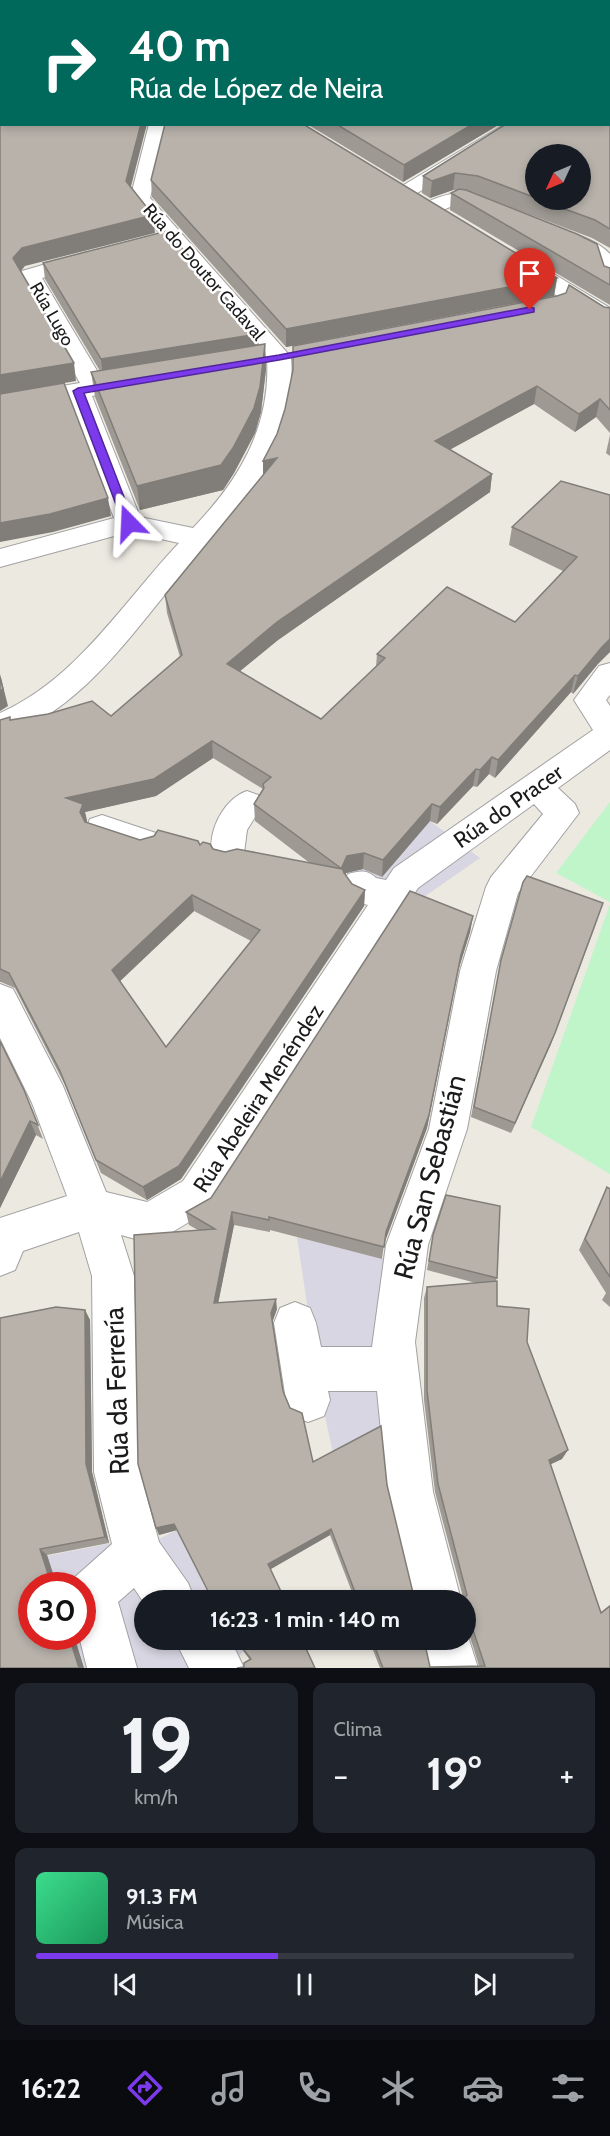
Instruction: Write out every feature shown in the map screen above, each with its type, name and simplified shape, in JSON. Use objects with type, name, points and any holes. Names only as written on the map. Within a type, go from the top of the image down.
[{"type":"street","name":"Rúa do Doutor Cadaval","points":[[0,726],[14,722],[35,709],[72,680],[101,649],[250,476],[267,439],[281,373],[279,357],[163,239],[140,199],[158,126]]},
{"type":"street","points":[[404,192],[516,126]]},
{"type":"street","points":[[428,178],[435,186],[454,198],[468,199],[510,216]]},
{"type":"street","points":[[384,181],[451,222]]},
{"type":"street","points":[[430,209],[454,198]]},
{"type":"street","points":[[542,229],[584,245],[603,256],[610,267],[610,278],[606,287],[595,297]]},
{"type":"street","points":[[494,248],[610,318]]},
{"type":"street","name":"Rúa Lugo","points":[[109,253],[30,276],[87,389],[129,523]]},
{"type":"street","points":[[0,403],[164,377]]},
{"type":"street","points":[[0,558],[129,523],[198,538]]},
{"type":"street","name":"Rúa do Pracer","points":[[377,888],[536,786],[610,732],[590,700],[610,674]]},
{"type":"street","name":"Rúa San Sebastián","points":[[434,1590],[410,1492],[393,1341],[407,1245],[448,1129],[477,971],[503,887],[563,813],[536,786]]},
{"type":"street","points":[[227,854],[231,827],[247,804]]},
{"type":"street","name":"Rúa Abeleira Menéndez","points":[[92,1208],[150,1223],[197,1195],[347,963],[377,888]]},
{"type":"street","name":"Rúa da Ferrería","points":[[0,1000],[49,1098],[92,1208],[113,1276],[117,1472],[138,1553],[164,1590]]},
{"type":"street","points":[[0,1255],[9,1235],[92,1208]]},
{"type":"street","points":[[294,1323],[305,1384],[381,1369]]},
{"type":"street","points":[[112,1668],[92,1594],[138,1553]]},
{"type":"street","points":[[206,1650],[219,1668]]},
{"type":"street","points":[[448,1650],[453,1668]]},
{"type":"green space","points":[[610,802],[610,902],[556,873]]},
{"type":"green space","points":[[610,904],[610,1174],[531,1127]]},
{"type":"shaded area","points":[[430,821],[480,858],[408,908],[362,876],[324,867]]},
{"type":"shaded area","points":[[297,1237],[384,1259],[377,1343],[393,1427],[334,1458],[321,1397]]},
{"type":"shaded area","points":[[179,1529],[208,1590],[134,1590],[134,1650],[244,1651],[226,1668],[85,1668],[79,1650],[96,1650],[96,1572],[53,1572],[47,1556],[122,1541],[157,1540]]},
{"type":"building","points":[[0,126],[140,126],[126,181],[153,215],[22,248],[13,258],[74,363],[0,375]]},
{"type":"building","points":[[164,126],[306,126],[557,278],[286,329],[151,180]]},
{"type":"building","points":[[339,126],[470,126],[404,165]]},
{"type":"building","points":[[503,126],[610,126],[610,229],[595,220],[568,210],[591,210],[591,144],[525,144],[525,194],[478,176],[455,173],[432,181],[423,176]]},
{"type":"building","points":[[459,189],[577,234],[597,244],[604,266],[610,268],[610,285],[451,193]]},
{"type":"building","points":[[167,231],[258,334],[101,359],[43,263]]},
{"type":"building","points":[[569,285],[604,307],[610,308],[610,410],[600,399],[579,414],[537,386],[435,441],[492,474],[277,622],[227,664],[321,719],[385,658],[377,654],[447,587],[515,622],[577,557],[512,527],[561,481],[610,495],[610,639],[498,760],[492,757],[480,770],[476,769],[440,807],[432,804],[383,860],[364,853],[347,856],[342,867],[344,873],[352,884],[365,890],[179,1166],[143,1187],[96,1160],[60,1071],[9,973],[0,969],[0,720],[48,714],[92,701],[111,716],[182,655],[165,595],[277,458],[263,461],[277,434],[285,409],[293,370],[293,346],[566,293]],"holes":[[[212,741],[271,777],[263,784],[264,788],[254,804],[342,869],[237,849],[225,852],[213,849],[210,844],[203,842],[200,845],[198,841],[158,830],[154,836],[140,840],[85,822],[80,812],[83,804],[66,798],[154,779]],[[192,895],[260,930],[166,1047],[112,970]]]},
{"type":"building","points":[[265,344],[260,387],[254,408],[233,448],[221,465],[137,486],[91,372]]},
{"type":"building","points":[[64,383],[108,498],[50,514],[0,523],[0,394]]},
{"type":"building","points":[[527,876],[603,903],[555,1033],[515,1123],[474,1107],[501,960],[523,882]]},
{"type":"building","points":[[410,891],[473,916],[461,955],[429,1115],[386,1232],[384,1247],[269,1217],[269,1220],[232,1212],[214,1303],[276,1299],[271,1313],[283,1391],[290,1408],[302,1413],[313,1462],[381,1426],[387,1485],[412,1590],[354,1590],[331,1529],[268,1564],[280,1590],[207,1590],[174,1524],[156,1528],[138,1464],[134,1235],[215,1229],[186,1212],[211,1198]]},
{"type":"building","points":[[0,1041],[38,1125],[30,1121],[0,1182]]},
{"type":"building","points":[[607,1187],[610,1189],[610,1277],[585,1239]]},
{"type":"building","points":[[446,1195],[500,1206],[497,1278],[429,1261],[433,1235]]},
{"type":"building","points":[[497,1281],[497,1306],[529,1309],[527,1342],[568,1450],[549,1460],[601,1613],[610,1606],[610,1668],[383,1668],[376,1650],[426,1650],[430,1667],[485,1666],[476,1639],[476,1590],[466,1590],[438,1484],[427,1390],[427,1287]]},
{"type":"building","points":[[56,1307],[85,1310],[86,1464],[105,1537],[40,1549],[47,1572],[18,1572],[18,1650],[73,1650],[79,1668],[0,1668],[0,1318]]},
{"type":"building","points":[[244,1650],[307,1650],[315,1668],[237,1668],[244,1667],[244,1663],[251,1659]]},
{"type":"route","points":[[129,523],[78,391],[279,357],[530,310]]}]
